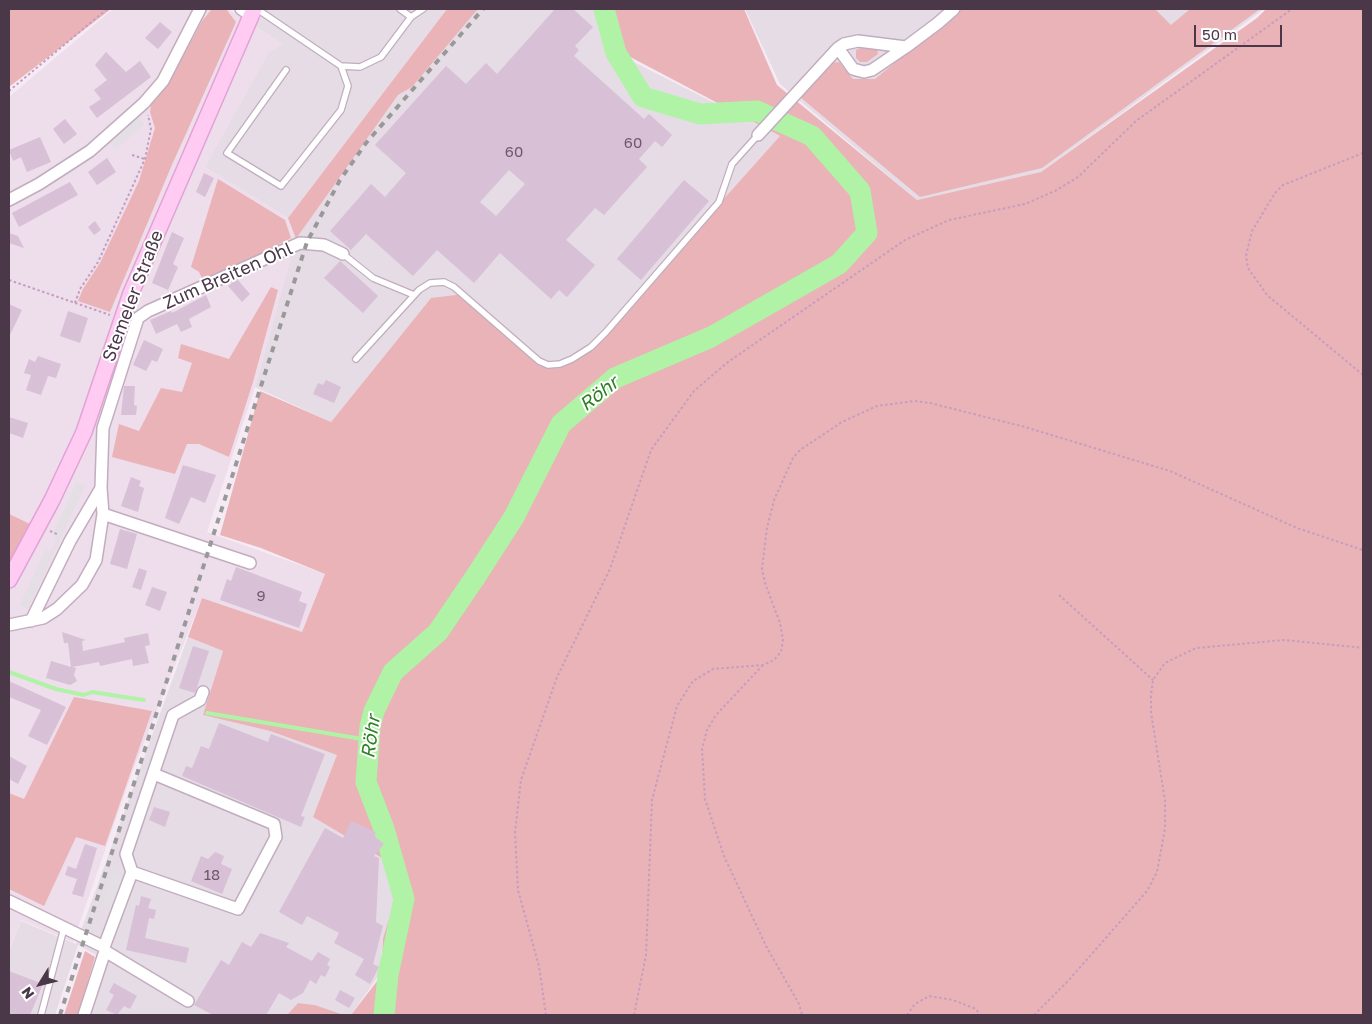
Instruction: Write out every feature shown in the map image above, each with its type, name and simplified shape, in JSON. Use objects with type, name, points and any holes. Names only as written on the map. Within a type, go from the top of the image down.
[{"type":"main road","name":"Stemeler Straße","points":[[9,580],[39,525],[84,432],[131,294],[251,10]]},
{"type":"street","points":[[9,200],[39,184],[90,151],[144,103],[163,81],[200,9]]},
{"type":"street","points":[[838,48],[853,69],[864,72],[872,70],[906,47],[954,9]]},
{"type":"street","points":[[758,135],[838,48],[844,44],[858,41],[906,47]]},
{"type":"street","name":"Zum Breiten Ohl","points":[[9,625],[42,618],[57,609],[74,595],[90,573],[96,560],[103,514],[101,488],[103,428],[138,318],[148,311],[300,243],[324,246],[343,254]]},
{"type":"street","name":"Zum Breiten Ohl","points":[[31,621],[70,541],[101,488]]},
{"type":"street","points":[[103,514],[250,564]]},
{"type":"street","points":[[84,1015],[132,872],[126,854],[174,715],[200,700],[202,692]]},
{"type":"street","points":[[132,872],[238,909],[276,836],[274,824],[154,774]]},
{"type":"street","points":[[9,901],[105,949],[188,1001]]},
{"type":"lane","points":[[400,9],[411,17]]},
{"type":"lane","points":[[251,10],[341,66],[360,66],[381,57],[411,17],[422,9]]},
{"type":"lane","points":[[286,70],[226,153],[281,186],[341,110],[348,86],[341,66]]},
{"type":"lane","points":[[356,359],[414,295],[430,283],[444,282],[454,287],[539,360],[548,365],[560,364],[572,359],[590,347],[606,332],[718,202],[732,164],[758,135]]},
{"type":"lane","points":[[343,254],[373,278],[414,295]]},
{"type":"lane","points":[[40,1015],[64,928]]},
{"type":"path","points":[[9,92],[107,9]]},
{"type":"path","points":[[546,1015],[539,966],[518,890],[515,832],[521,780],[557,677],[610,569],[651,450],[694,391],[728,362],[905,240],[949,220],[1025,204],[1055,191],[1078,178],[1136,121],[1292,9]]},
{"type":"path","points":[[75,303],[80,288],[98,262],[144,160],[151,129],[144,103]]},
{"type":"path","points":[[1363,153],[1284,185],[1275,193],[1252,231],[1246,256],[1248,268],[1267,295],[1363,374]]},
{"type":"path","points":[[132,155],[144,160]]},
{"type":"path","points":[[9,280],[122,319]]},
{"type":"path","points":[[634,1015],[646,955],[652,800],[677,706],[693,681],[713,669],[763,665],[774,660],[781,652],[783,640],[762,568],[767,528],[786,470],[800,450],[818,437],[842,422],[877,406],[914,402],[930,403],[1024,427],[1170,471],[1297,528],[1363,550]]},
{"type":"path","points":[[39,525],[70,541]]},
{"type":"path","points":[[1059,595],[1153,680]]},
{"type":"path","points":[[1034,1015],[1068,981],[1147,891],[1157,872],[1165,829],[1165,800],[1151,713],[1153,680],[1164,663],[1196,648],[1284,640],[1363,648]]},
{"type":"path","points":[[763,665],[716,715],[707,730],[702,750],[705,799],[724,856],[766,946],[799,1004],[802,1015]]},
{"type":"path","points":[[907,1015],[915,1004],[928,996],[953,1000],[976,1009],[980,1015]]},
{"type":"shaded area","points":[[9,9],[111,9],[9,87]]},
{"type":"shaded area","points":[[113,9],[228,9],[283,44],[269,52],[205,167],[288,218],[296,239],[255,387],[207,532],[325,574],[302,632],[202,598],[133,770],[73,942],[21,920],[9,950],[9,97]]},
{"type":"shaded area","points":[[212,9],[226,9],[236,22],[171,167],[110,312],[78,301],[83,289],[100,263],[139,181],[155,128],[150,112],[151,105],[170,81],[202,21]]},
{"type":"shaded area","points":[[266,9],[447,9],[288,218],[205,167],[269,52],[283,44],[255,26]]},
{"type":"shaded area","points":[[447,9],[478,9],[412,87],[398,95],[296,239],[288,218]]},
{"type":"shaded area","points":[[478,9],[597,9],[616,53],[780,136],[582,357],[539,363],[431,298],[331,422],[255,387],[296,239],[398,95],[412,87]]},
{"type":"shaded area","points":[[600,9],[744,9],[777,85],[917,200],[1041,172],[1257,18],[1266,9],[1363,9],[1363,1015],[351,1015],[381,976],[383,938],[395,901],[382,858],[313,817],[337,755],[270,731],[203,715],[223,651],[188,637],[202,598],[302,632],[325,574],[261,548],[220,535],[260,391],[331,422],[431,298],[464,294],[539,363],[582,357],[780,136],[617,50]]},
{"type":"shaded area","points":[[745,9],[1264,9],[1041,172],[917,200],[780,84]]},
{"type":"shaded area","points":[[960,9],[1155,9],[1171,25],[1190,9],[1260,9],[1042,168],[920,197],[800,97],[830,63],[839,62],[853,79],[875,79]]},
{"type":"shaded area","points":[[867,46],[877,49],[878,54],[867,62],[860,62],[856,58],[856,50]]},
{"type":"shaded area","points":[[137,116],[144,124],[116,149],[109,142]]},
{"type":"shaded area","points":[[218,179],[285,220],[291,238],[204,283],[199,272],[191,267]]},
{"type":"shaded area","points":[[271,287],[278,290],[253,382],[229,457],[199,444],[187,444],[175,474],[112,457],[119,424],[139,431],[161,388],[182,392],[192,363],[178,358],[181,344],[229,359]]},
{"type":"shaded area","points":[[77,482],[85,486],[28,609],[20,605],[46,549],[51,552],[57,538],[53,534]]},
{"type":"shaded area","points":[[9,514],[30,524],[9,563]]},
{"type":"shaded area","points":[[188,637],[223,651],[203,715],[270,731],[338,755],[313,817],[382,858],[395,901],[383,938],[379,975],[351,1015],[344,1015],[315,1005],[298,1003],[287,1015],[89,1015],[108,962],[78,945],[55,1015],[9,1015],[9,951],[21,921],[76,944]]},
{"type":"shaded area","points":[[74,697],[152,711],[105,846],[76,837],[44,906],[9,889],[9,793],[24,799]]},
{"type":"shaded area","points":[[113,873],[123,876],[113,909],[103,905]]},
{"type":"shaded area","points":[[85,951],[95,957],[78,1015],[64,1015]]},
{"type":"shaded area","points":[[298,1003],[315,1005],[344,1015],[287,1015]]},
{"type":"building","points":[[555,9],[573,9],[593,27],[575,46],[579,50],[574,56],[644,119],[649,114],[672,135],[662,147],[655,141],[639,159],[647,167],[604,215],[595,208],[566,240],[595,265],[567,297],[559,290],[551,299],[500,253],[474,283],[437,250],[413,276],[366,234],[351,250],[330,231],[371,184],[385,197],[406,173],[375,145],[446,66],[466,84],[486,63],[497,74]],"holes":[[[509,170],[525,184],[496,216],[480,202]]]},
{"type":"building","points":[[160,22],[172,32],[158,49],[145,38]]},
{"type":"building","points":[[106,52],[126,72],[140,61],[151,77],[97,118],[89,107],[101,99],[94,90],[107,80],[95,65]]},
{"type":"building","points":[[65,119],[77,134],[64,144],[53,129]]},
{"type":"building","points":[[40,137],[51,162],[27,172],[21,157],[13,161],[9,150]]},
{"type":"building","points":[[107,158],[116,172],[97,185],[88,172]]},
{"type":"building","points":[[204,173],[214,178],[205,197],[196,192]]},
{"type":"building","points":[[684,180],[709,201],[641,280],[617,259]]},
{"type":"building","points":[[70,182],[78,195],[19,227],[12,213]]},
{"type":"building","points":[[95,221],[101,230],[94,235],[88,227]]},
{"type":"building","points":[[172,232],[184,238],[173,264],[178,267],[168,290],[152,283]]},
{"type":"building","points":[[9,233],[18,236],[24,248],[9,243]]},
{"type":"building","points":[[340,261],[378,296],[363,313],[324,278]]},
{"type":"building","points":[[237,279],[250,294],[242,302],[228,286]]},
{"type":"building","points":[[206,295],[211,307],[189,319],[192,327],[181,332],[177,324],[156,334],[150,320],[171,311],[172,313]]},
{"type":"building","points":[[9,304],[22,310],[9,337]]},
{"type":"building","points":[[68,311],[88,318],[80,343],[60,336]]},
{"type":"building","points":[[144,340],[163,349],[157,362],[152,360],[146,371],[133,365]]},
{"type":"building","points":[[38,356],[61,364],[56,378],[48,376],[41,395],[26,390],[31,375],[24,373],[29,359],[35,362]]},
{"type":"building","points":[[326,380],[341,387],[334,403],[313,394],[318,383],[323,385]]},
{"type":"building","points":[[124,386],[135,386],[134,405],[137,406],[136,415],[121,415]]},
{"type":"building","points":[[9,417],[28,423],[23,438],[9,433]]},
{"type":"building","points":[[183,465],[216,475],[205,503],[191,497],[179,524],[165,518]]},
{"type":"building","points":[[131,477],[141,481],[139,486],[144,488],[138,512],[121,506]]},
{"type":"building","points":[[120,529],[137,534],[127,569],[110,564]]},
{"type":"building","points":[[236,567],[302,592],[299,601],[307,604],[299,628],[220,600],[227,579],[231,581]]},
{"type":"building","points":[[139,568],[147,571],[141,590],[132,587]]},
{"type":"building","points":[[152,587],[167,592],[160,611],[145,605]]},
{"type":"building","points":[[62,632],[86,640],[82,641],[83,651],[125,642],[124,638],[148,633],[150,645],[145,646],[149,663],[133,666],[132,659],[100,666],[99,662],[72,667],[76,668],[74,675],[77,681],[70,685],[46,678],[51,661],[71,667],[68,643],[64,643]]},
{"type":"building","points":[[193,646],[209,651],[195,693],[179,688]]},
{"type":"building","points":[[9,681],[66,707],[47,745],[28,736],[41,710],[9,697]]},
{"type":"building","points":[[219,723],[268,742],[271,734],[325,754],[301,816],[305,817],[301,827],[182,776],[186,766],[192,768],[201,746],[209,749]]},
{"type":"building","points":[[9,756],[27,766],[18,784],[9,779]]},
{"type":"building","points":[[154,807],[170,812],[165,827],[149,820]]},
{"type":"building","points":[[351,821],[376,832],[374,836],[384,844],[374,856],[379,858],[376,922],[383,926],[373,964],[379,967],[370,984],[355,975],[364,959],[334,943],[339,933],[307,916],[302,925],[279,912],[325,828],[343,838]]},
{"type":"building","points":[[85,844],[97,848],[83,897],[72,894],[77,879],[65,875],[68,866],[76,869]]},
{"type":"building","points":[[215,852],[224,856],[221,864],[232,869],[222,894],[191,881],[201,856],[208,859]]},
{"type":"building","points":[[141,896],[151,899],[148,908],[156,910],[154,919],[149,918],[145,938],[189,948],[186,963],[126,950],[136,905],[139,906]]},
{"type":"building","points":[[260,933],[289,943],[286,947],[312,961],[318,952],[330,959],[327,965],[330,967],[325,977],[321,975],[316,984],[310,980],[303,993],[291,1000],[279,993],[266,1015],[213,1015],[194,1005],[221,960],[229,965],[242,942],[251,947]]},
{"type":"building","points":[[9,971],[43,984],[30,1015],[9,1015]]},
{"type":"building","points":[[114,983],[137,996],[130,1009],[124,1006],[117,1015],[106,1010],[114,995],[109,992]]},
{"type":"building","points":[[340,990],[355,998],[349,1008],[335,1000]]},
{"type":"waterway","name":"Röhr","points":[[384,1015],[388,975],[404,899],[384,829],[366,782],[370,727],[374,711],[393,672],[438,632],[476,576],[514,517],[561,424],[615,378],[711,337],[839,264],[867,233],[860,191],[812,136],[757,111],[700,114],[643,97],[616,53],[604,9]]},
{"type":"waterway","points":[[9,672],[56,689],[84,695],[92,692],[144,700]]},
{"type":"waterway","points":[[207,713],[368,740]]},
{"type":"railway","points":[[60,1015],[307,242],[340,180],[366,143],[483,9]]}]
